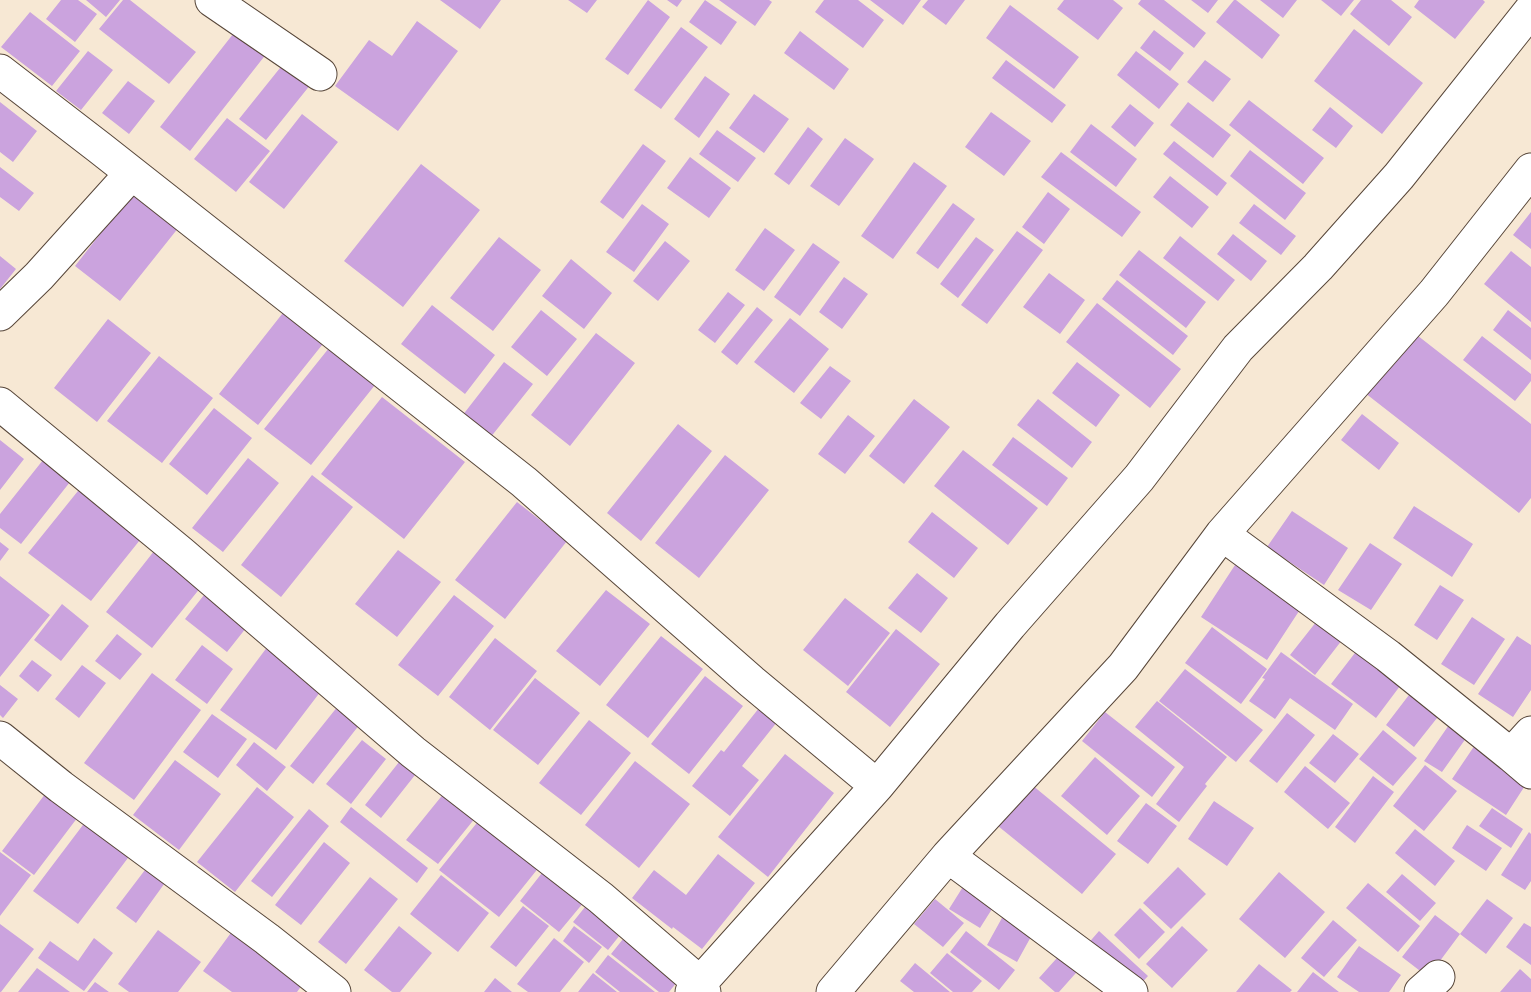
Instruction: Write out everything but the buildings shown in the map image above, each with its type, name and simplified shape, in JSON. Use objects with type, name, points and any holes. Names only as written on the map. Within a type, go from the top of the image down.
[{"type":"street","points":[[212,0],[320,74]]},
{"type":"street","points":[[0,404],[182,553],[413,752],[601,898],[699,989],[877,786],[1010,625],[1139,478],[1238,348],[1318,267],[1399,176],[1531,9],[1514,0]]},
{"type":"street","points":[[0,71],[524,482],[752,682],[877,786]]},
{"type":"street","points":[[833,992],[948,856],[1123,667],[1222,534],[1434,293],[1531,170]]},
{"type":"street","points":[[0,314],[39,276],[131,174]]},
{"type":"street","points":[[1222,534],[1524,753]]},
{"type":"street","points":[[0,738],[61,787],[267,939],[334,992]]},
{"type":"street","points":[[948,856],[1131,992]]}]
